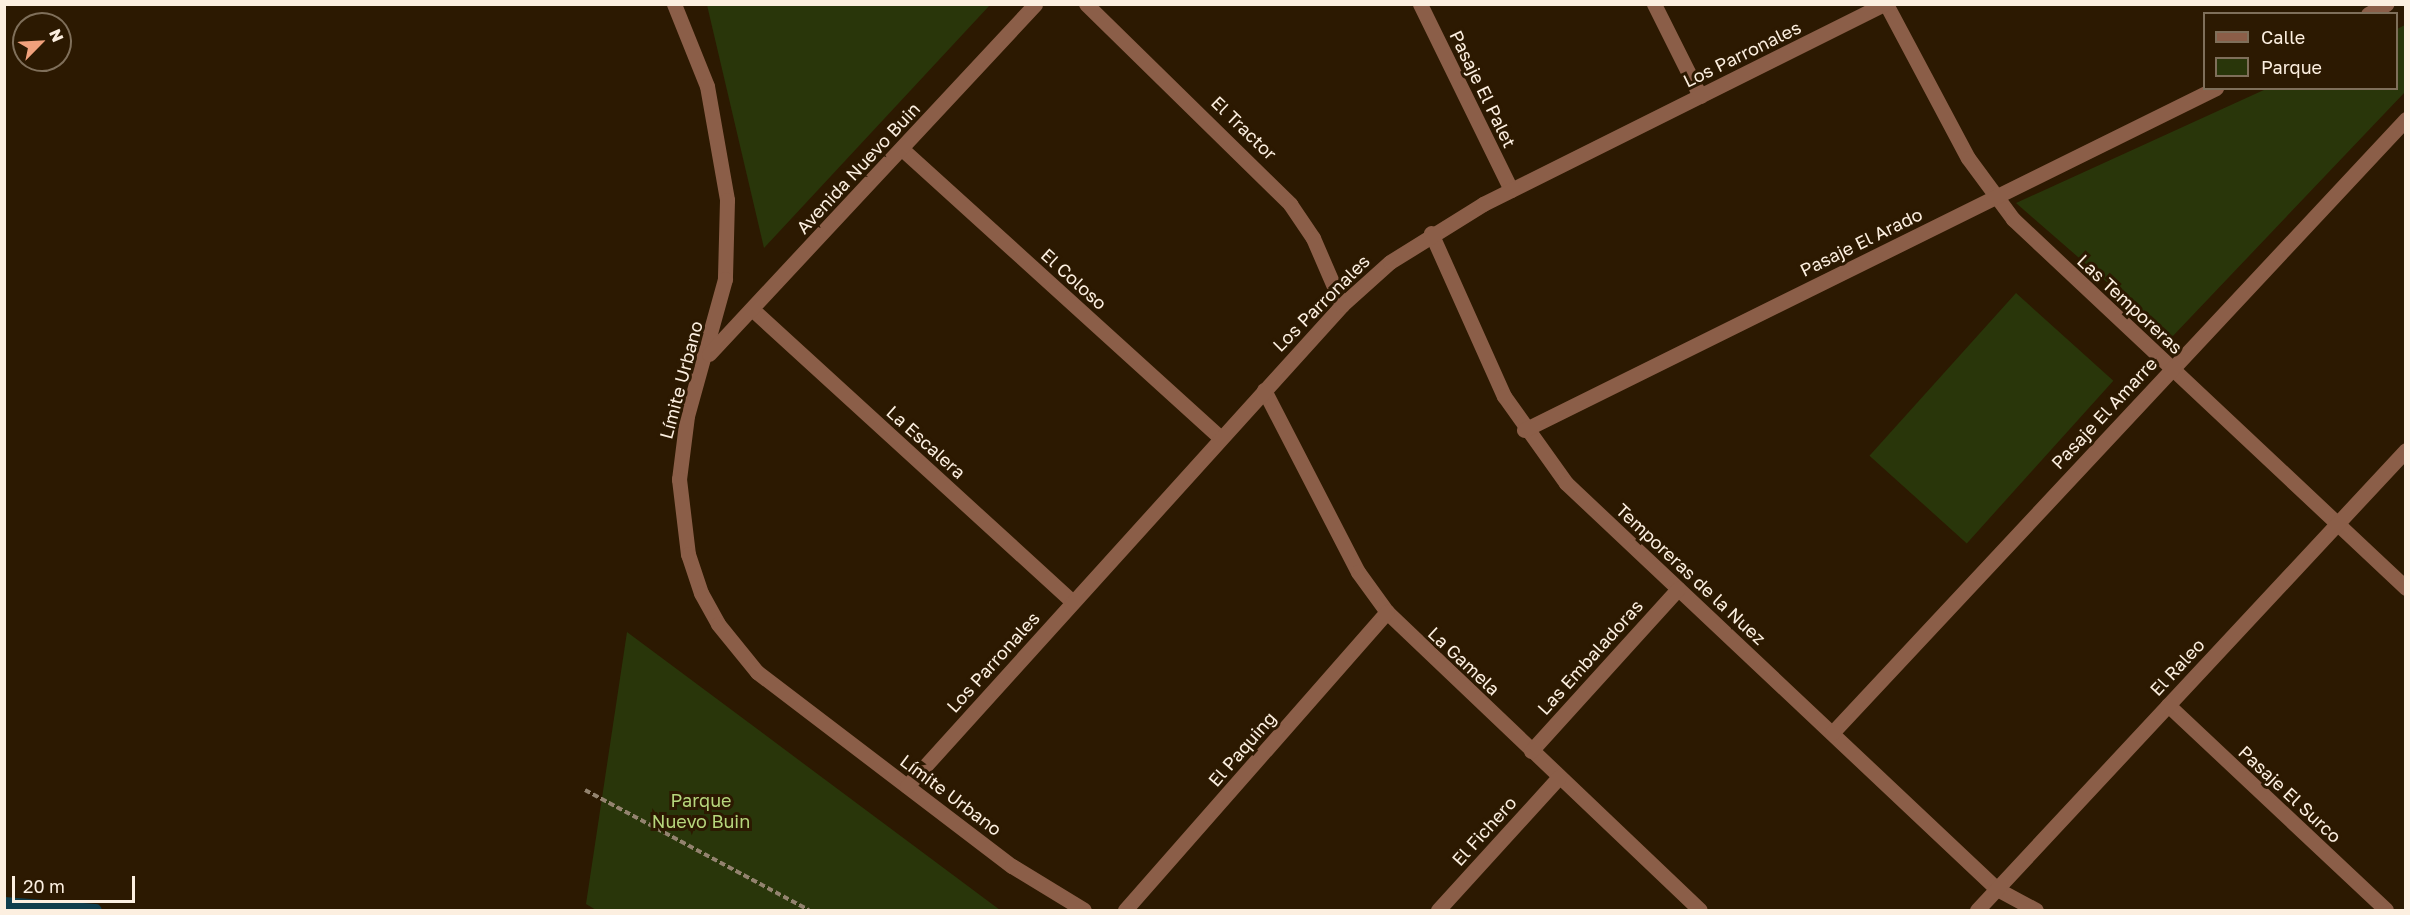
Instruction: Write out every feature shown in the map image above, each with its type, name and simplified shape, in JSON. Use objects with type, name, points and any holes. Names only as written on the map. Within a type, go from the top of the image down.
[{"type":"street","name":"Límite Urbano","points":[[674,4],[707,86],[726,190],[725,279],[707,356],[687,416],[679,479],[688,554],[701,593],[718,624],[758,672],[1012,866],[1084,910]]},
{"type":"street","name":"Avenida Nuevo Buin","points":[[707,356],[753,310],[1035,4]]},
{"type":"street","name":"El Tractor","points":[[1086,4],[1290,204],[1313,238],[1342,305]]},
{"type":"street","name":"Pasaje El Palet","points":[[1420,4],[1511,190]]},
{"type":"street","points":[[1654,4],[1700,96]]},
{"type":"street","name":"Los Parronales","points":[[907,786],[1342,305],[1431,233],[1511,190],[1886,4]]},
{"type":"street","name":"Las Temporeras","points":[[1886,4],[1995,197],[2171,369],[2406,588]]},
{"type":"street","points":[[2372,12],[2386,4]]},
{"type":"street","name":"Pasaje El Arado","points":[[1524,430],[2212,90]]},
{"type":"street","name":"Pasaje El Amarre","points":[[1832,733],[2406,118]]},
{"type":"street","name":"El Coloso","points":[[902,149],[1221,438]]},
{"type":"street","name":"Temporeras de la Nuez","points":[[1431,233],[1486,360],[1524,430],[1566,483],[1997,889],[2036,910]]},
{"type":"street","name":"La Escalera","points":[[753,310],[1073,602]]},
{"type":"street","name":"La Gamela","points":[[1264,390],[1358,572],[1387,612],[1700,910]]},
{"type":"street","name":"El Raleo","points":[[1977,910],[2406,450]]},
{"type":"street","name":"Las Embaladoras","points":[[1531,751],[1678,590]]},
{"type":"street","name":"El Paquing","points":[[1125,910],[1387,612]]},
{"type":"street","name":"Pasaje El Surco","points":[[2168,705],[2386,910]]},
{"type":"street","name":"El Fichero","points":[[1438,910],[1559,777]]},
{"type":"path","points":[[585,790],[809,910]]},
{"type":"green space","points":[[707,4],[990,5],[764,248]]},
{"type":"green space","points":[[2405,25],[2405,92],[2171,338],[2016,203],[2264,90],[2398,90],[2398,28]]},
{"type":"green space","points":[[2016,293],[2113,381],[1967,543],[1869,456]]},
{"type":"green space","name":"Parque Nuevo Buin","points":[[627,632],[1000,910],[596,910],[586,904]]},
{"type":"waterway","points":[[4,903],[96,910]]}]
